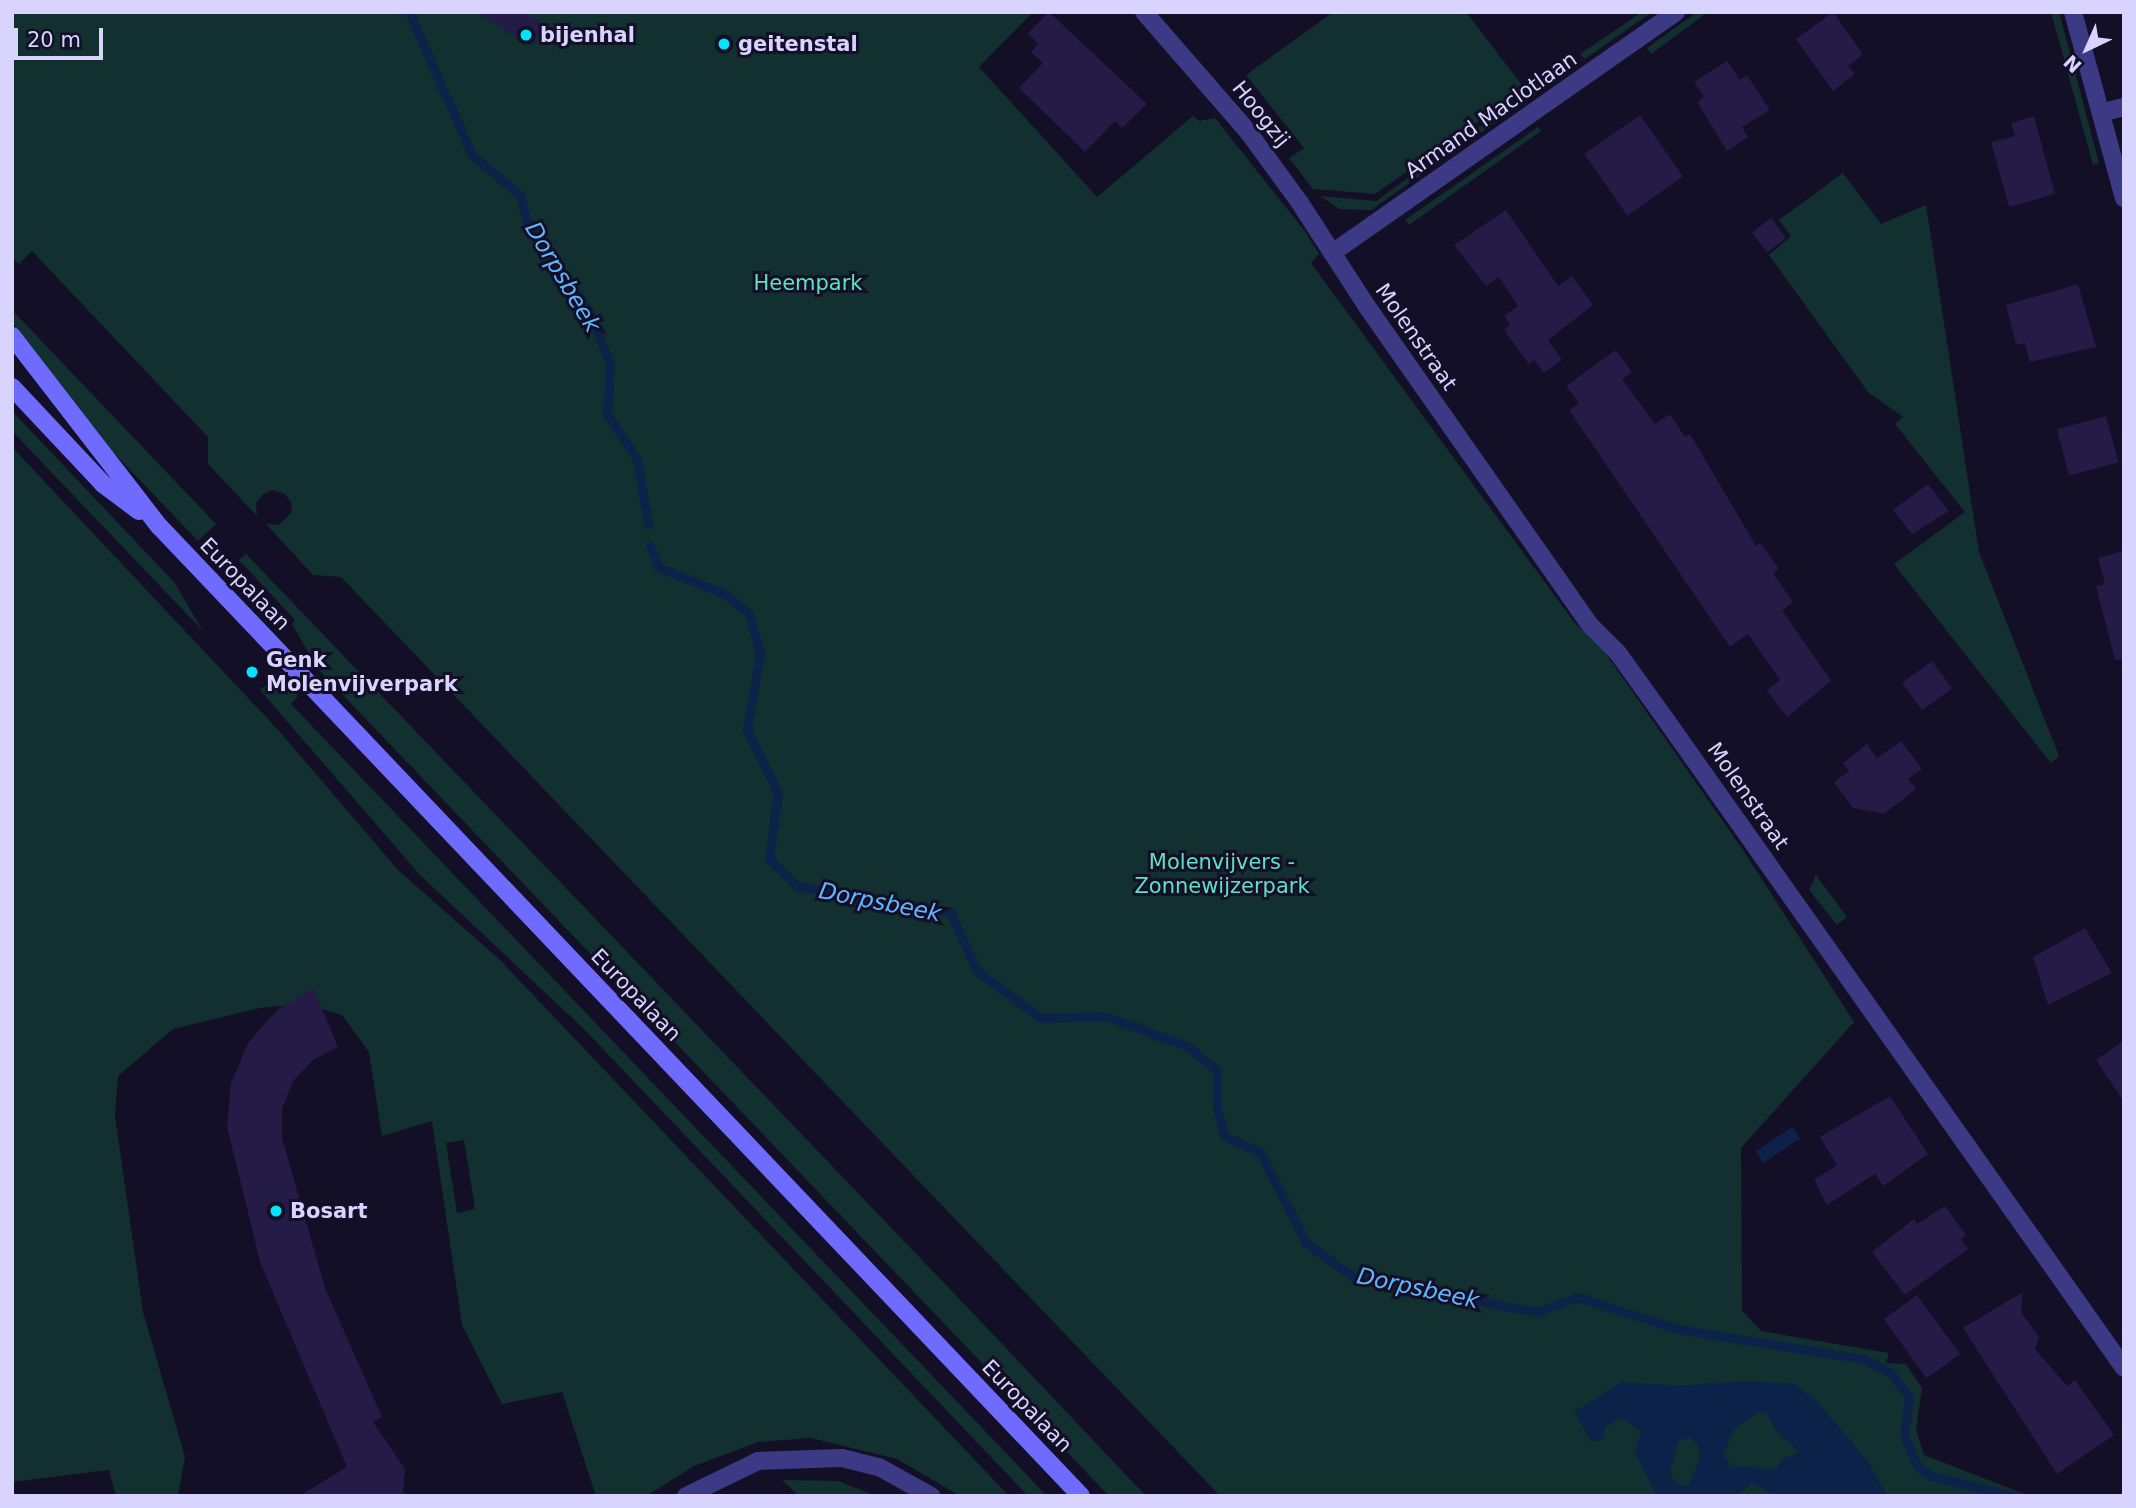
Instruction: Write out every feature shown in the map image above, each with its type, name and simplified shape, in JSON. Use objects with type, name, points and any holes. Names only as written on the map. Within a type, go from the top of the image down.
[{"type":"main road","name":"Europalaan","points":[[12,337],[82,433],[159,526],[1081,1496]]},
{"type":"main road","name":"Europalaan","points":[[12,387],[103,484],[159,526]]},
{"type":"street","name":"Hoogzij","points":[[1144,12],[1249,133],[1332,253]]},
{"type":"street","name":"Armand Maclotlaan","points":[[1332,253],[1676,12]]},
{"type":"street","points":[[2073,12],[2124,198]]},
{"type":"street","points":[[2101,113],[2124,107]]},
{"type":"street","name":"Molenstraat","points":[[1332,253],[1591,626],[1618,653],[1664,717],[2124,1368]]},
{"type":"street","points":[[686,1496],[709,1482],[758,1461],[842,1458],[879,1466],[931,1496]]},
{"type":"green space","name":"Molenvijvers - Zonnewijzerpark","points":[[12,12],[1033,12],[979,67],[1097,197],[1193,116],[1199,121],[1215,118],[1304,230],[1319,254],[1311,263],[1574,622],[1604,651],[1743,850],[1854,1022],[1741,1148],[1742,1310],[1761,1331],[1889,1353],[1886,1363],[1906,1364],[1922,1388],[1916,1430],[1924,1455],[2030,1496],[1220,1496],[341,577],[313,575],[266,524],[279,525],[291,513],[292,504],[285,494],[272,490],[262,495],[256,503],[257,516],[208,464],[208,437],[32,251],[19,264],[12,258]]},
{"type":"green space","points":[[1333,12],[1466,12],[1525,89],[1375,194],[1313,189],[1289,158],[1304,148],[1246,75]]},
{"type":"green space","points":[[1642,12],[1652,12],[1585,59],[1580,54]]},
{"type":"green space","points":[[1697,12],[1708,12],[1651,54],[1647,48]]},
{"type":"green space","points":[[2051,12],[2059,12],[2099,163],[2093,165]]},
{"type":"green space","points":[[1560,69],[1562,76],[1371,210],[1339,209],[1320,196],[1376,201]]},
{"type":"green space","points":[[1538,127],[1541,131],[1409,225],[1405,220]]},
{"type":"green space","points":[[1843,173],[1881,224],[1926,205],[1979,552],[2059,756],[2051,763],[1894,564],[1965,512],[1895,424],[1903,417],[1868,392],[1769,255],[1791,236],[1779,220]]},
{"type":"green space","points":[[12,310],[216,524],[198,541],[93,431],[12,322]]},
{"type":"green space","points":[[12,411],[174,582],[203,631],[12,431]]},
{"type":"green space","points":[[12,447],[280,732],[398,870],[499,959],[1009,1496],[960,1496],[897,1459],[811,1438],[758,1442],[694,1466],[646,1496],[596,1496],[562,1392],[502,1404],[462,1325],[432,1121],[382,1136],[369,1052],[342,1015],[304,1004],[259,1008],[173,1029],[118,1076],[115,1116],[143,1312],[185,1457],[178,1496],[116,1496],[109,1470],[12,1482]],"holes":[[[464,1140],[475,1209],[457,1213],[446,1143]]]},
{"type":"green space","points":[[246,554],[1146,1496],[1109,1496],[318,669],[292,624],[295,620],[239,560]]},
{"type":"green space","points":[[268,683],[293,691],[298,696],[291,704],[1047,1496],[1028,1496],[584,1029],[420,875],[260,690]]},
{"type":"green space","points":[[1816,875],[1847,917],[1837,925],[1809,890]]},
{"type":"green space","points":[[782,1480],[838,1481],[876,1496],[799,1496]]},
{"type":"water","points":[[1792,1127],[1800,1139],[1763,1163],[1756,1152]]},
{"type":"water","points":[[1744,1381],[1795,1384],[1819,1403],[1869,1463],[1887,1496],[1776,1496],[1752,1483],[1737,1496],[1657,1496],[1635,1453],[1641,1432],[1621,1417],[1606,1427],[1602,1440],[1591,1441],[1574,1412],[1622,1382],[1678,1386]],"holes":[[[1760,1412],[1767,1414],[1776,1431],[1799,1452],[1781,1460],[1777,1469],[1731,1466],[1723,1454],[1735,1428]],[[1689,1437],[1698,1445],[1700,1458],[1688,1487],[1674,1482],[1670,1472],[1679,1441]]]},
{"type":"building","name":"bijenhal","points":[[475,12],[524,12],[545,25],[532,46]]},
{"type":"building","points":[[1049,12],[1147,104],[1122,128],[1115,121],[1085,152],[1019,88],[1043,63],[1031,52],[1038,44],[1028,33]]},
{"type":"building","points":[[1833,12],[1863,54],[1848,66],[1855,74],[1833,91],[1796,39]]},
{"type":"building","points":[[1727,61],[1740,80],[1747,75],[1770,110],[1742,127],[1748,137],[1727,151],[1697,102],[1704,97],[1694,82]]},
{"type":"building","points":[[1640,115],[1683,176],[1627,215],[1584,154]]},
{"type":"building","points":[[2034,116],[2055,194],[2009,207],[1991,142],[2015,136],[2011,123]]},
{"type":"building","points":[[1506,210],[1558,286],[1572,276],[1593,305],[1548,340],[1562,360],[1544,373],[1534,360],[1529,364],[1504,330],[1510,325],[1504,316],[1518,306],[1499,277],[1486,286],[1454,245]]},
{"type":"building","points":[[1771,218],[1786,238],[1767,252],[1752,232]]},
{"type":"building","points":[[2078,284],[2096,347],[2030,362],[2025,343],[2016,345],[2006,305]]},
{"type":"building","points":[[1616,350],[1632,372],[1622,379],[1655,424],[1670,414],[1685,437],[1690,434],[1756,546],[1760,543],[1779,569],[1773,573],[1793,602],[1782,610],[1831,681],[1787,717],[1767,690],[1780,680],[1748,634],[1730,647],[1569,410],[1579,403],[1566,386]]},
{"type":"building","points":[[2106,416],[2118,462],[2069,476],[2057,429]]},
{"type":"building","points":[[1928,484],[1949,511],[1912,534],[1893,510]]},
{"type":"building","points":[[2124,551],[2124,659],[2115,660],[2096,586],[2105,584],[2098,558]]},
{"type":"building","points":[[1932,661],[1952,689],[1922,710],[1902,683]]},
{"type":"building","points":[[1901,741],[1922,769],[1908,779],[1916,789],[1884,814],[1853,808],[1834,782],[1849,771],[1843,763],[1867,744],[1877,758]]},
{"type":"building","points":[[2085,928],[2112,973],[2048,1005],[2033,957]]},
{"type":"building","name":"Bosart","points":[[313,988],[338,1047],[313,1060],[293,1081],[282,1109],[282,1138],[325,1288],[382,1417],[373,1422],[405,1469],[403,1496],[299,1496],[347,1467],[260,1262],[227,1126],[231,1083],[248,1043],[277,1010]]},
{"type":"building","points":[[2124,1040],[2124,1102],[2096,1060]]},
{"type":"building","points":[[1890,1096],[1928,1154],[1883,1186],[1875,1174],[1827,1205],[1814,1180],[1837,1165],[1820,1137]]},
{"type":"building","points":[[1945,1206],[1966,1235],[1961,1239],[1968,1249],[1905,1295],[1872,1252],[1914,1219],[1917,1224]]},
{"type":"building","points":[[2023,1292],[2021,1312],[2039,1337],[2035,1349],[2067,1386],[2075,1380],[2114,1435],[2057,1474],[1963,1328]]},
{"type":"building","points":[[1917,1295],[1960,1354],[1927,1378],[1884,1319]]},
{"type":"waterway","name":"Dorpsbeek","points":[[409,12],[472,155],[520,195],[526,219],[589,311],[610,364],[607,414],[637,459],[648,524]]},
{"type":"waterway","name":"Dorpsbeek","points":[[650,545],[658,567],[725,594],[749,614],[760,653],[747,730],[778,793],[769,859],[797,886],[950,912],[977,971],[1041,1018],[1105,1016],[1187,1046],[1217,1070],[1217,1107],[1224,1136],[1260,1152],[1306,1243],[1355,1278],[1537,1312],[1577,1297],[1678,1329],[1863,1359],[1890,1372],[1909,1397],[1904,1435],[1917,1466],[1931,1476],[2015,1496]]},
{"type":"place","name":"bijenhal","points":[[526,35]]},
{"type":"place","name":"geitenstal","points":[[724,44]]},
{"type":"place","name":"Genk Molenvijverpark","points":[[252,672]]},
{"type":"place","name":"Bosart","points":[[276,1211]]},
{"type":"park label","name":"Heempark","points":[[808,283]]}]
